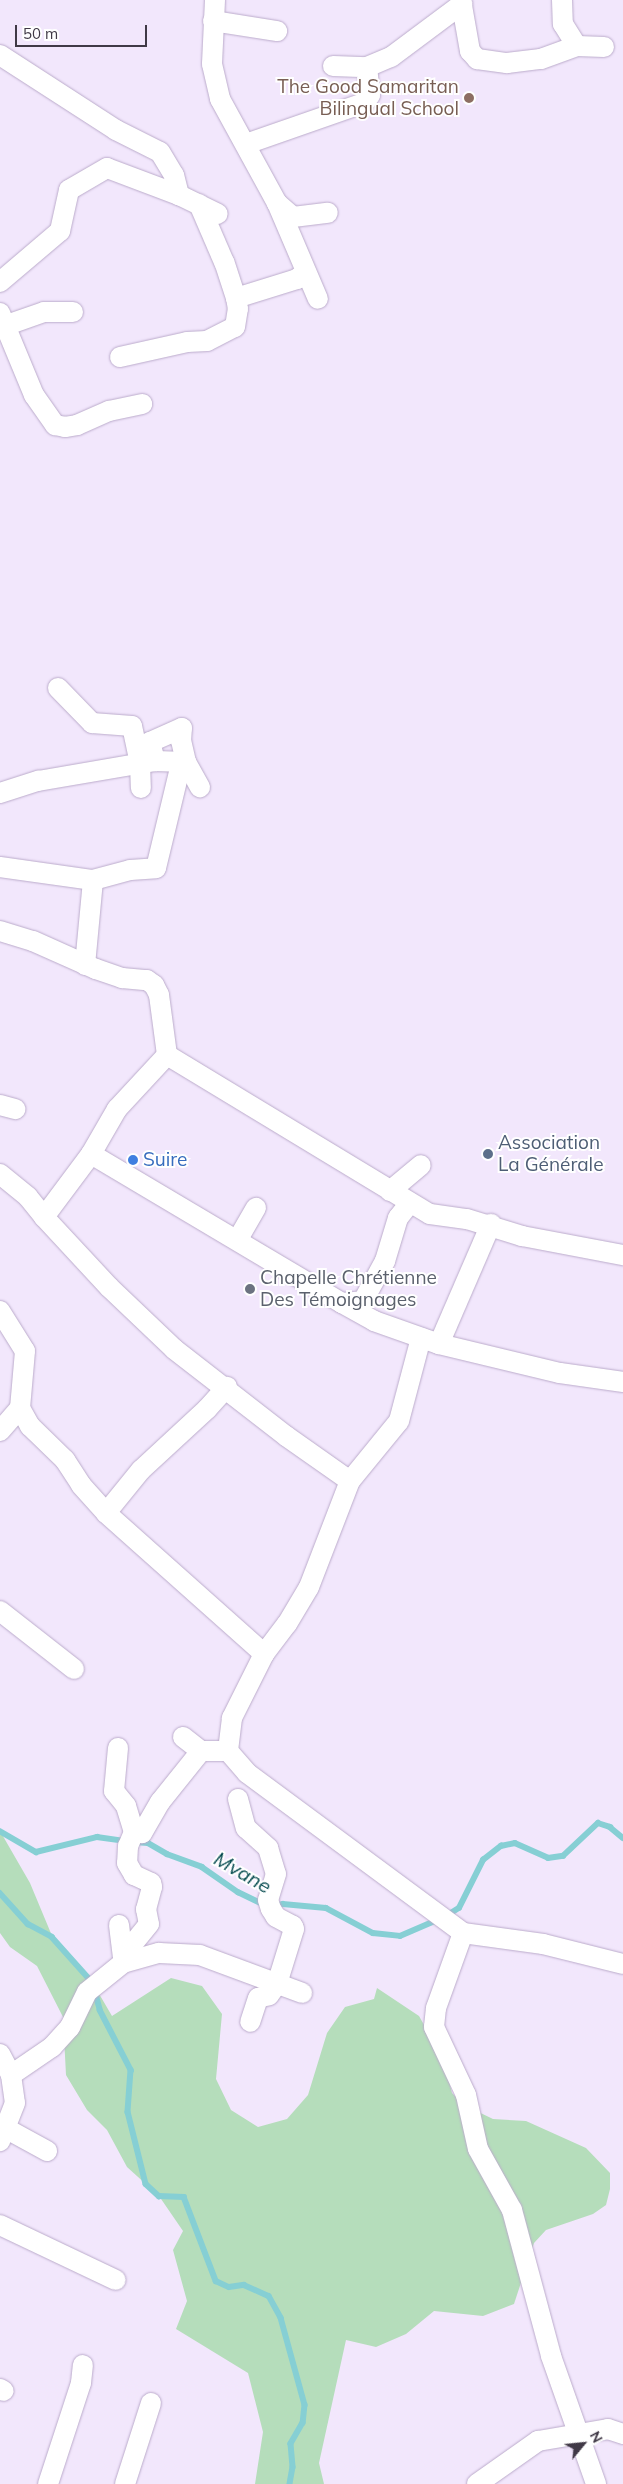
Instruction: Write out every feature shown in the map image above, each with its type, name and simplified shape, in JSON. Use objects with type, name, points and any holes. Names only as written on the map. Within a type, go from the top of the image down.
[{"type":"street","points":[[215,0],[212,64],[217,88],[225,110],[246,144],[277,202],[318,299]]},
{"type":"street","points":[[562,0],[563,24],[577,46]]},
{"type":"street","points":[[334,66],[367,66],[391,57],[461,2],[470,51],[477,59],[507,63],[541,58],[577,46],[604,47]]},
{"type":"street","points":[[213,21],[277,31]]},
{"type":"street","points":[[0,55],[116,130],[160,152],[174,175],[179,195]]},
{"type":"street","points":[[246,144],[364,103],[370,95],[367,66]]},
{"type":"street","points":[[0,282],[60,231],[69,190],[107,168],[179,195],[218,214]]},
{"type":"street","points":[[277,202],[294,216],[328,213]]},
{"type":"street","points":[[120,357],[187,342],[207,341],[232,330],[237,321],[236,298],[224,262],[199,204]]},
{"type":"street","points":[[236,298],[297,279],[306,272]]},
{"type":"street","points":[[73,312],[44,312],[1,317],[34,395],[55,425],[65,428],[77,425],[109,411],[142,404]]},
{"type":"street","points":[[58,688],[92,723],[132,726],[148,762]]},
{"type":"street","points":[[141,788],[148,762],[150,742],[182,728],[181,741],[186,762],[200,787]]},
{"type":"street","points":[[0,793],[38,781],[148,762],[186,762]]},
{"type":"street","points":[[0,867],[93,880],[130,870],[156,868],[180,768],[186,762]]},
{"type":"street","points":[[85,965],[93,880]]},
{"type":"street","points":[[0,931],[33,941],[85,965],[122,978],[147,980],[154,985],[158,995],[168,1055],[409,1204],[443,1217],[491,1224],[522,1236],[623,1255]]},
{"type":"street","points":[[44,1217],[91,1154],[117,1109],[168,1055]]},
{"type":"street","points":[[91,1154],[238,1239],[374,1321],[430,1341],[560,1372],[623,1382]]},
{"type":"street","points":[[390,1191],[421,1165]]},
{"type":"street","points":[[0,1174],[28,1197],[108,1287],[174,1348],[227,1387],[286,1436],[350,1481]]},
{"type":"street","points":[[342,1303],[363,1301],[386,1260],[398,1218],[409,1204]]},
{"type":"street","points":[[238,1239],[256,1208]]},
{"type":"street","points":[[228,1751],[232,1718],[264,1654],[287,1624],[309,1587],[350,1481],[399,1420],[430,1341],[491,1224]]},
{"type":"street","points":[[0,1311],[25,1352],[20,1408],[30,1426],[65,1460],[81,1485],[106,1513],[264,1654]]},
{"type":"street","points":[[106,1513],[141,1470],[227,1387]]},
{"type":"street","points":[[0,1431],[20,1408]]},
{"type":"street","points":[[0,1611],[74,1669]]},
{"type":"street","points":[[183,1738],[201,1751],[228,1751],[254,1778],[463,1933],[543,1944],[623,1964]]},
{"type":"street","points":[[11,2075],[52,2047],[70,2027],[87,1992],[123,1960],[149,1924],[146,1909],[151,1883],[134,1875],[127,1863],[128,1846],[134,1832],[126,1806],[114,1791],[118,1748]]},
{"type":"street","points":[[134,1832],[142,1833],[160,1802],[201,1751]]},
{"type":"street","points":[[238,1799],[246,1828],[268,1848],[276,1874],[268,1900],[271,1910],[276,1917],[293,1926],[277,1984],[269,1995],[258,1998],[250,2022]]},
{"type":"street","points":[[119,1925],[123,1960]]},
{"type":"street","points":[[463,1933],[436,2008],[434,2027],[466,2094],[478,2149],[512,2210],[551,2356],[596,2484]]},
{"type":"street","points":[[123,1960],[159,1953],[200,1955],[302,1993]]},
{"type":"street","points":[[0,2054],[11,2075],[15,2102],[3,2134],[47,2152]]},
{"type":"street","points":[[0,2225],[116,2280]]},
{"type":"street","points":[[48,2484],[81,2383],[83,2365]]},
{"type":"street","points":[[125,2484],[151,2403]]},
{"type":"street","points":[[477,2484],[538,2442],[547,2439],[582,2441],[616,2431]]},
{"type":"green space","points":[[0,1831],[30,1883],[55,1943],[91,1980],[112,2016],[171,1978],[202,1986],[222,2014],[216,2079],[231,2110],[258,2127],[287,2119],[308,2095],[327,2033],[345,2007],[374,1999],[377,1988],[419,2016],[444,2060],[452,2093],[464,2105],[493,2119],[526,2121],[586,2148],[610,2173],[610,2189],[606,2205],[593,2214],[546,2230],[534,2243],[514,2304],[483,2316],[434,2311],[406,2334],[376,2347],[346,2340],[319,2463],[324,2484],[255,2484],[263,2432],[248,2373],[176,2329],[187,2301],[173,2250],[183,2231],[159,2196],[127,2167],[107,2130],[87,2110],[66,2075],[63,2017],[37,1966],[10,1947],[0,1933]]},
{"type":"waterway","name":"Mvane","points":[[446,1916],[459,1908],[483,1860],[501,1846],[515,1843],[548,1858],[563,1856],[598,1823],[610,1827],[623,1838]]},
{"type":"waterway","name":"Mvane","points":[[0,1831],[36,1852],[97,1837],[126,1841]]},
{"type":"waterway","name":"Mvane","points":[[135,1842],[148,1843],[167,1854],[202,1867],[238,1892],[265,1905]]},
{"type":"waterway","points":[[0,1893],[28,1924],[52,1937],[93,1983],[100,2010],[131,2070],[128,2112],[146,2184],[159,2196],[184,2197],[216,2281],[229,2287],[244,2285],[269,2296],[281,2318],[305,2405],[303,2423],[291,2444],[293,2467],[290,2484]]},
{"type":"waterway","name":"Mvane","points":[[273,1907],[283,1904],[326,1908],[373,1933],[400,1936],[437,1920]]},
{"type":"place","name":"The Good Samaritan Bilingual School","points":[[469,98]]},
{"type":"place","name":"Association La Générale","points":[[488,1154]]},
{"type":"place","name":"Suire","points":[[133,1160]]},
{"type":"place","name":"Chapelle Chrétienne Des Témoignages","points":[[250,1289]]}]
